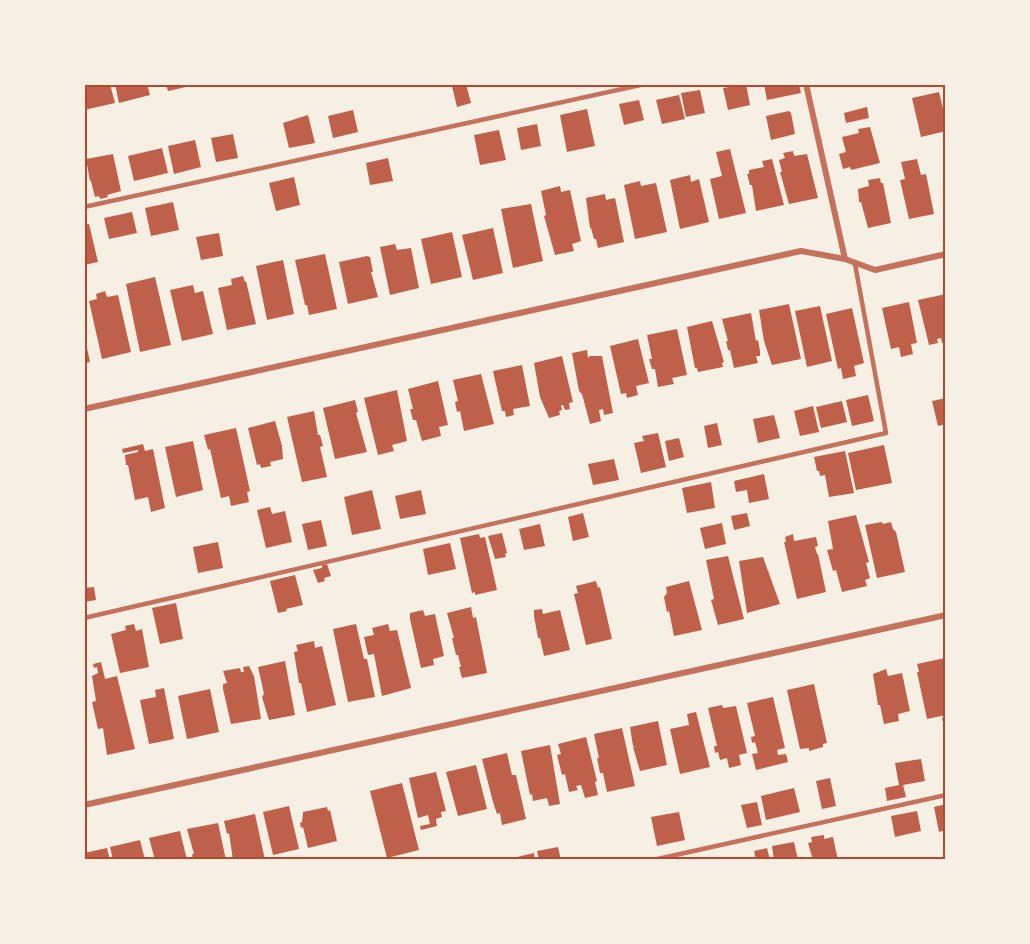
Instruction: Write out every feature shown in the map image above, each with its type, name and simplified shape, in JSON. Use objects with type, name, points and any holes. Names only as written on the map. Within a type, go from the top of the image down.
[{"type":"street","points":[[806,84],[845,259]]},
{"type":"street","points":[[84,409],[801,251],[845,259],[875,270],[946,254]]},
{"type":"street","points":[[84,805],[946,615]]},
{"type":"lane","points":[[84,207],[645,84]]},
{"type":"lane","points":[[84,618],[886,433],[855,264]]},
{"type":"lane","points":[[653,860],[946,795]]},
{"type":"building","points":[[84,84],[110,84],[115,103],[84,110]]},
{"type":"building","points":[[115,84],[147,84],[150,95],[119,103]]},
{"type":"building","points":[[166,84],[195,84],[195,85],[168,91]]},
{"type":"building","points":[[466,84],[471,103],[457,107],[452,86]]},
{"type":"building","points":[[746,84],[750,105],[728,110],[723,88]]},
{"type":"building","points":[[764,84],[799,84],[801,93],[767,100]]},
{"type":"building","points":[[700,90],[705,113],[686,117],[681,93]]},
{"type":"building","points":[[939,92],[946,131],[921,137],[912,98]]},
{"type":"building","points":[[679,95],[685,119],[662,124],[656,100]]},
{"type":"building","points":[[639,100],[644,120],[624,125],[619,104]]},
{"type":"building","points":[[867,107],[869,118],[846,123],[844,113]]},
{"type":"building","points":[[587,109],[595,146],[567,152],[560,115]]},
{"type":"building","points":[[353,110],[358,132],[333,138],[328,116]]},
{"type":"building","points":[[789,111],[795,134],[771,140],[766,116]]},
{"type":"building","points":[[308,115],[315,143],[289,148],[283,123]]},
{"type":"building","points":[[537,124],[541,146],[521,150],[517,128]]},
{"type":"building","points":[[870,127],[880,163],[851,170],[850,167],[843,169],[839,154],[846,152],[842,137],[859,133],[858,129]]},
{"type":"building","points":[[499,130],[506,160],[480,165],[474,135]]},
{"type":"building","points":[[233,134],[238,158],[216,162],[211,138]]},
{"type":"building","points":[[195,140],[201,167],[174,174],[168,146]]},
{"type":"building","points":[[162,148],[168,173],[134,181],[128,156]]},
{"type":"building","points":[[730,149],[746,213],[719,219],[710,179],[722,176],[716,152]]},
{"type":"building","points":[[793,151],[794,156],[807,154],[818,198],[789,204],[779,160],[785,158],[783,153]]},
{"type":"building","points":[[113,154],[121,191],[100,199],[99,196],[95,197],[86,159]]},
{"type":"building","points":[[388,158],[393,181],[370,185],[366,163]]},
{"type":"building","points":[[772,159],[784,205],[756,211],[752,185],[750,185],[747,174],[749,170],[764,167],[762,161]]},
{"type":"building","points":[[917,159],[921,175],[926,174],[934,214],[909,219],[900,180],[905,179],[901,162]]},
{"type":"building","points":[[690,175],[691,182],[699,179],[709,222],[680,229],[670,180]]},
{"type":"building","points":[[294,177],[300,205],[276,211],[269,183]]},
{"type":"building","points":[[880,178],[891,223],[868,228],[861,202],[859,202],[858,189],[869,186],[868,180]]},
{"type":"building","points":[[640,181],[641,186],[656,183],[667,232],[635,239],[624,185]]},
{"type":"building","points":[[560,186],[561,192],[570,190],[581,241],[572,244],[574,251],[555,255],[544,216],[546,215],[541,191]]},
{"type":"building","points":[[605,194],[606,200],[615,198],[624,242],[598,248],[590,228],[586,198]]},
{"type":"building","points":[[173,202],[179,230],[151,236],[145,208]]},
{"type":"building","points":[[531,204],[543,261],[513,268],[501,209]]},
{"type":"building","points":[[132,212],[137,233],[109,239],[104,218]]},
{"type":"building","points":[[89,224],[98,262],[84,265],[84,225]]},
{"type":"building","points":[[493,228],[503,273],[473,280],[462,235]]},
{"type":"building","points":[[452,232],[462,277],[431,284],[421,239]]},
{"type":"building","points":[[219,233],[223,256],[201,260],[196,237]]},
{"type":"building","points":[[395,244],[397,250],[411,248],[419,288],[390,295],[380,247]]},
{"type":"building","points":[[325,254],[337,309],[309,315],[295,260]]},
{"type":"building","points":[[370,257],[373,272],[371,272],[378,297],[348,304],[339,262]]},
{"type":"building","points":[[283,260],[294,314],[267,320],[256,266]]},
{"type":"building","points":[[243,276],[256,324],[227,330],[218,288],[232,285],[231,279]]},
{"type":"building","points":[[155,277],[171,345],[140,352],[126,284]]},
{"type":"building","points":[[193,285],[195,293],[203,291],[213,334],[182,341],[170,290]]},
{"type":"building","points":[[105,291],[107,297],[118,295],[131,352],[102,359],[89,301],[97,299],[96,294]]},
{"type":"building","points":[[946,294],[946,342],[942,343],[941,338],[937,339],[938,343],[929,345],[918,300]]},
{"type":"building","points":[[909,302],[917,343],[911,344],[913,354],[901,357],[899,347],[891,349],[882,308]]},
{"type":"building","points":[[789,304],[801,359],[772,365],[764,341],[759,310]]},
{"type":"building","points":[[820,306],[832,361],[807,367],[795,311]]},
{"type":"building","points":[[852,308],[864,363],[854,366],[856,376],[843,379],[841,368],[838,369],[826,314]]},
{"type":"building","points":[[751,313],[760,351],[760,356],[756,356],[758,363],[734,368],[722,319]]},
{"type":"building","points":[[712,321],[724,362],[723,367],[698,372],[695,368],[687,327]]},
{"type":"building","points":[[677,329],[687,375],[672,378],[674,384],[658,387],[655,369],[652,369],[649,359],[652,359],[647,335]]},
{"type":"building","points":[[84,334],[90,362],[84,363]]},
{"type":"building","points":[[638,339],[649,383],[636,386],[638,395],[627,398],[626,393],[621,394],[610,346]]},
{"type":"building","points":[[587,350],[588,358],[602,356],[613,413],[604,415],[603,409],[599,410],[601,421],[590,424],[582,394],[579,391],[572,353]]},
{"type":"building","points":[[562,356],[573,402],[569,403],[570,409],[565,410],[561,405],[560,415],[549,418],[540,397],[534,363]]},
{"type":"building","points":[[522,365],[530,406],[513,409],[514,415],[506,417],[505,411],[502,411],[493,371]]},
{"type":"building","points":[[481,374],[494,424],[464,431],[460,411],[457,412],[455,402],[458,401],[453,380]]},
{"type":"building","points":[[438,381],[448,425],[439,427],[441,436],[422,441],[410,409],[413,409],[408,389]]},
{"type":"building","points":[[397,390],[407,441],[392,445],[394,451],[378,455],[364,398]]},
{"type":"building","points":[[868,395],[874,421],[852,426],[846,400]]},
{"type":"building","points":[[946,398],[946,424],[938,426],[932,401]]},
{"type":"building","points":[[355,400],[358,412],[356,413],[367,452],[335,459],[323,408]]},
{"type":"building","points":[[842,401],[847,422],[821,428],[816,407]]},
{"type":"building","points":[[813,406],[819,432],[800,436],[794,411]]},
{"type":"building","points":[[314,411],[318,435],[320,435],[323,446],[320,447],[327,477],[302,482],[287,417]]},
{"type":"building","points":[[774,415],[780,438],[758,443],[753,419]]},
{"type":"building","points":[[275,421],[283,459],[270,462],[271,466],[261,468],[260,464],[257,465],[248,428]]},
{"type":"building","points":[[717,423],[722,445],[708,448],[704,426]]},
{"type":"building","points":[[236,428],[250,491],[247,492],[249,502],[231,506],[229,496],[221,498],[210,449],[208,450],[204,435]]},
{"type":"building","points":[[658,433],[666,467],[641,473],[634,443],[644,441],[642,436]]},
{"type":"building","points":[[679,438],[684,457],[669,461],[665,441]]},
{"type":"building","points":[[193,441],[203,490],[176,497],[165,447]]},
{"type":"building","points":[[143,444],[145,451],[153,449],[165,508],[151,512],[148,497],[135,500],[128,465],[126,465],[125,455],[138,452],[138,450],[123,453],[122,449]]},
{"type":"building","points":[[884,445],[892,483],[856,490],[848,453]]},
{"type":"building","points":[[845,451],[854,493],[829,497],[825,475],[820,476],[814,457]]},
{"type":"building","points":[[614,459],[619,480],[593,485],[588,464]]},
{"type":"building","points":[[764,474],[769,499],[749,503],[747,490],[736,492],[734,481]]},
{"type":"building","points":[[711,482],[715,508],[687,513],[682,488]]},
{"type":"building","points":[[372,490],[381,529],[352,535],[344,497]]},
{"type":"building","points":[[421,490],[426,514],[400,519],[395,496]]},
{"type":"building","points":[[270,507],[272,514],[285,511],[292,542],[266,548],[257,510]]},
{"type":"building","points":[[583,513],[589,537],[573,541],[568,517]]},
{"type":"building","points":[[747,513],[750,526],[734,530],[731,516]]},
{"type":"building","points":[[856,515],[869,562],[866,563],[870,578],[865,580],[867,586],[842,592],[827,550],[833,549],[828,521]]},
{"type":"building","points":[[321,520],[327,546],[308,550],[302,524]]},
{"type":"building","points":[[882,522],[883,524],[891,522],[896,532],[905,572],[877,578],[865,525]]},
{"type":"building","points":[[722,523],[726,544],[705,549],[700,528]]},
{"type":"building","points":[[540,524],[545,546],[524,550],[519,529]]},
{"type":"building","points":[[502,533],[506,557],[495,559],[488,536]]},
{"type":"building","points":[[479,534],[480,538],[485,537],[497,590],[475,595],[475,592],[472,593],[460,538]]},
{"type":"building","points":[[793,534],[794,541],[816,537],[818,546],[815,547],[826,592],[797,599],[784,542],[786,542],[785,537]]},
{"type":"building","points":[[218,542],[223,568],[198,573],[193,547]]},
{"type":"building","points":[[450,543],[456,569],[428,575],[423,549]]},
{"type":"building","points":[[728,556],[744,619],[718,625],[711,600],[714,599],[706,560]]},
{"type":"building","points":[[763,557],[780,604],[747,613],[739,561]]},
{"type":"building","points":[[327,564],[331,576],[318,583],[313,570]]},
{"type":"building","points":[[295,575],[303,605],[278,613],[270,581]]},
{"type":"building","points":[[596,581],[598,588],[600,587],[612,639],[586,645],[574,594],[578,593],[576,586]]},
{"type":"building","points":[[689,581],[702,630],[674,636],[664,597],[667,593],[666,587]]},
{"type":"building","points":[[94,587],[96,600],[84,602],[84,588]]},
{"type":"building","points":[[176,603],[183,639],[160,644],[152,608]]},
{"type":"building","points":[[471,607],[473,618],[476,617],[487,673],[462,678],[447,613]]},
{"type":"building","points":[[542,609],[543,614],[560,610],[570,650],[544,656],[534,616],[534,610]]},
{"type":"building","points":[[423,610],[425,616],[435,614],[444,656],[433,659],[434,665],[421,668],[410,613]]},
{"type":"building","points":[[134,624],[136,631],[142,629],[149,667],[120,673],[111,634],[126,630],[125,626]]},
{"type":"building","points":[[356,624],[364,659],[367,659],[375,697],[348,702],[333,629]]},
{"type":"building","points":[[388,624],[390,631],[397,630],[411,688],[382,696],[374,654],[368,655],[364,637],[374,635],[372,628]]},
{"type":"building","points":[[314,641],[315,648],[322,646],[336,705],[307,712],[294,652],[298,651],[296,645]]},
{"type":"building","points":[[945,658],[946,715],[927,719],[917,664]]},
{"type":"building","points":[[285,661],[295,715],[269,720],[262,697],[264,694],[258,667]]},
{"type":"building","points":[[101,662],[105,679],[117,676],[135,749],[107,755],[103,728],[98,729],[92,702],[96,701],[92,676],[98,673],[97,667],[94,668],[93,664]]},
{"type":"building","points":[[249,666],[254,676],[261,719],[231,724],[223,689],[223,684],[227,683],[223,671],[240,668],[241,672],[244,672],[243,667]]},
{"type":"building","points":[[886,669],[888,676],[902,673],[910,711],[898,714],[899,721],[884,724],[873,674]]},
{"type":"building","points":[[814,684],[827,743],[823,744],[823,747],[809,751],[809,748],[800,749],[787,690]]},
{"type":"building","points":[[164,688],[174,739],[149,744],[140,700],[156,697],[155,690]]},
{"type":"building","points":[[210,689],[219,732],[187,739],[178,696]]},
{"type":"building","points":[[773,697],[785,748],[777,750],[778,755],[786,754],[788,762],[756,770],[752,754],[758,753],[755,742],[752,743],[751,737],[755,736],[747,703]]},
{"type":"building","points":[[722,705],[723,708],[736,706],[747,753],[739,755],[741,765],[729,768],[727,758],[720,760],[718,752],[715,753],[714,746],[717,746],[708,708]]},
{"type":"building","points":[[696,712],[710,767],[680,774],[670,729],[689,725],[687,714]]},
{"type":"building","points":[[946,717],[946,731],[945,731],[942,718]]},
{"type":"building","points":[[658,721],[667,765],[640,771],[630,727]]},
{"type":"building","points":[[622,728],[635,786],[607,792],[603,773],[600,773],[594,734]]},
{"type":"building","points":[[586,737],[597,781],[595,782],[598,795],[585,798],[581,785],[576,786],[578,790],[569,792],[557,755],[561,754],[558,744]]},
{"type":"building","points":[[550,745],[560,804],[549,806],[547,798],[533,801],[521,751]]},
{"type":"building","points":[[507,753],[512,775],[516,775],[526,819],[502,825],[500,813],[497,814],[493,802],[482,759]]},
{"type":"building","points":[[921,759],[925,781],[903,785],[906,797],[887,801],[885,788],[899,785],[895,763]]},
{"type":"building","points":[[476,765],[487,809],[458,816],[446,772]]},
{"type":"building","points":[[436,772],[446,811],[441,812],[442,817],[436,819],[437,826],[421,830],[420,826],[430,824],[428,815],[418,818],[409,778]]},
{"type":"building","points":[[830,778],[836,806],[822,809],[816,781]]},
{"type":"building","points":[[402,783],[419,850],[387,858],[370,791]]},
{"type":"building","points":[[794,788],[800,812],[766,820],[761,796]]},
{"type":"building","points":[[757,802],[762,825],[747,828],[741,805]]},
{"type":"building","points":[[946,804],[946,830],[939,832],[934,807]]},
{"type":"building","points":[[289,806],[299,849],[273,855],[263,812]]},
{"type":"building","points":[[327,807],[328,811],[330,810],[337,841],[308,848],[300,823],[303,812]]},
{"type":"building","points":[[917,811],[921,831],[895,837],[891,816]]},
{"type":"building","points":[[679,812],[685,840],[657,846],[651,817]]},
{"type":"building","points":[[255,814],[265,860],[233,860],[229,833],[227,834],[224,821]]},
{"type":"building","points":[[218,823],[226,860],[193,860],[192,854],[194,854],[187,829]]},
{"type":"building","points":[[180,831],[187,860],[155,860],[149,838]]},
{"type":"building","points":[[824,835],[824,839],[833,837],[838,860],[813,860],[808,843],[812,842],[811,837]]},
{"type":"building","points":[[140,840],[145,860],[113,860],[110,847]]},
{"type":"building","points":[[794,842],[798,860],[774,860],[772,846]]},
{"type":"building","points":[[558,847],[561,860],[539,860],[537,851]]},
{"type":"building","points":[[107,848],[110,860],[84,860],[84,853]]},
{"type":"building","points":[[767,848],[770,860],[756,860],[754,851]]},
{"type":"building","points":[[534,853],[535,860],[514,860],[513,858]]}]
